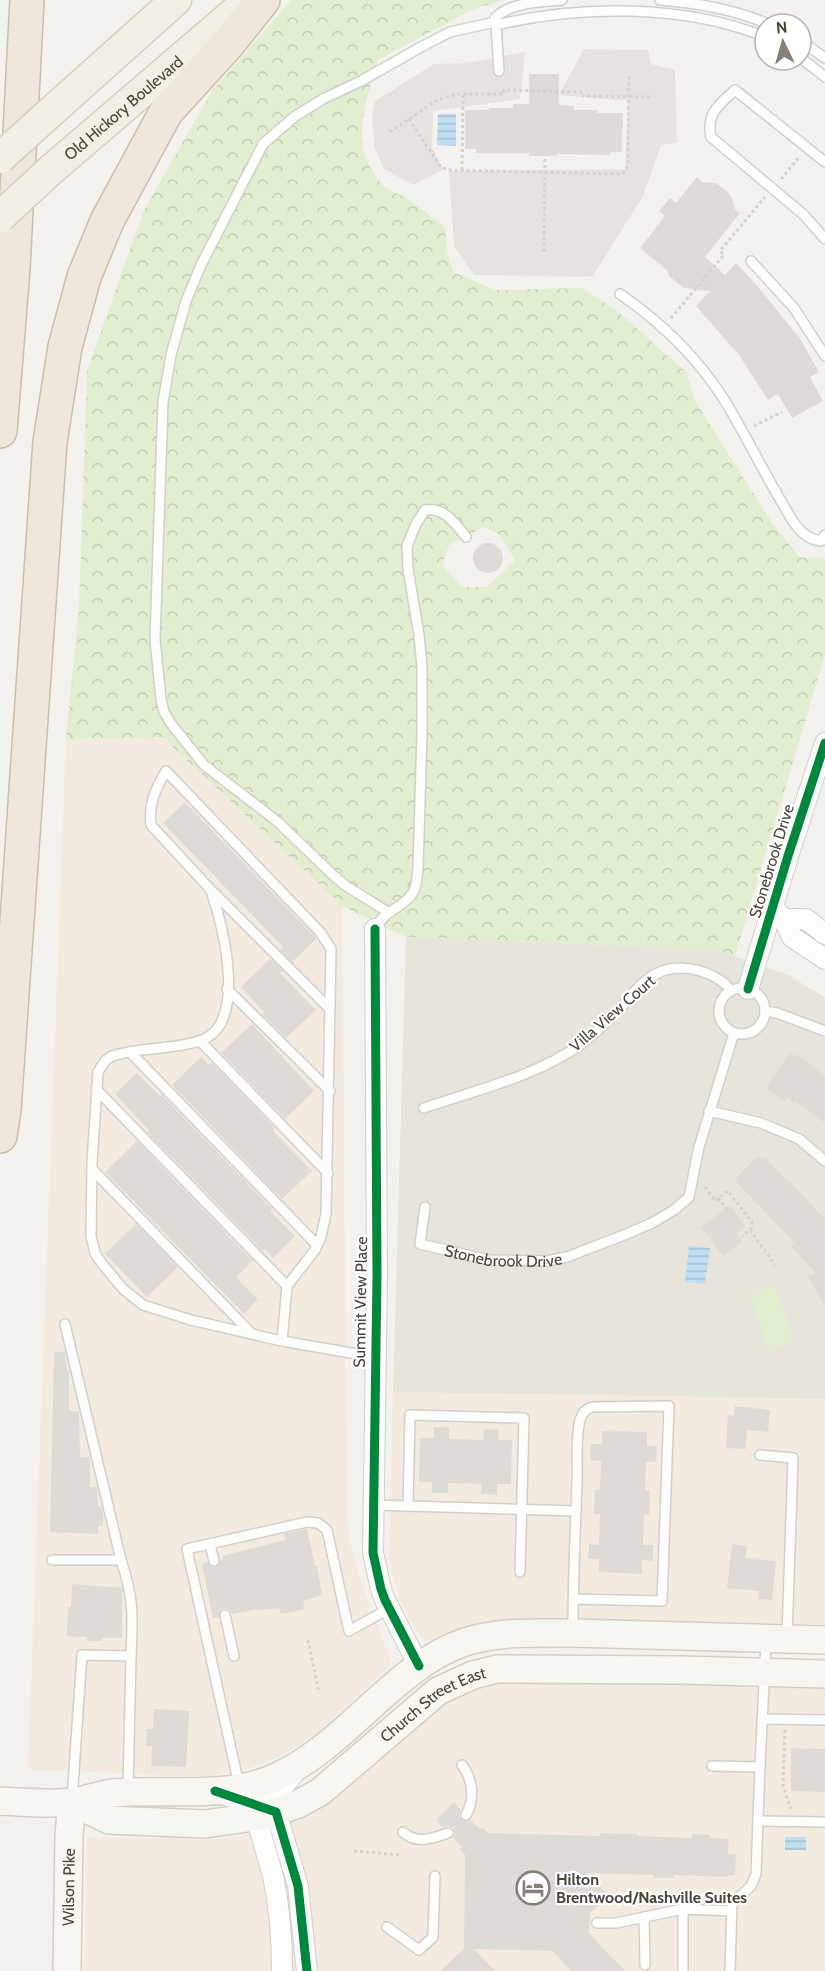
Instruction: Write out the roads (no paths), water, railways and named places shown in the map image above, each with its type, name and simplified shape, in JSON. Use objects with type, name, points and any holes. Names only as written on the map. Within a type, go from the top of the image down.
[{"type":"highway","points":[[0,431],[13,268],[27,0]]},
{"type":"highway","points":[[0,1136],[5,1099],[50,442],[65,347],[84,278],[107,221],[166,112],[227,45],[263,0]]},
{"type":"main road","points":[[0,158],[176,0]]},
{"type":"main road","name":"Old Hickory Boulevard","points":[[0,217],[52,169],[249,0]]},
{"type":"main road","name":"Church Street East","points":[[0,1802],[72,1802],[111,1793],[227,1789],[272,1780],[300,1766],[355,1723],[419,1666],[448,1649],[480,1638],[573,1634],[825,1640]]},
{"type":"main road","name":"Church Street East","points":[[72,1802],[109,1820],[205,1824],[298,1804],[320,1792],[438,1691],[473,1675],[496,1670],[524,1668],[824,1673]]},
{"type":"main road","name":"Wilson Pike","points":[[67,1971],[69,1835],[72,1802]]},
{"type":"street","name":"Stonebrook Drive","points":[[740,990],[779,913],[788,856],[825,743]]},
{"type":"street","points":[[779,913],[806,919],[825,934]]},
{"type":"street","points":[[779,913],[792,937],[825,959]]},
{"type":"street","name":"Summit View Place","points":[[375,928],[377,1276],[372,1504],[374,1562],[381,1588],[419,1666]]},
{"type":"street","points":[[294,1968],[279,1913],[266,1812],[300,1766]]},
{"type":"street","points":[[227,1789],[266,1812]]},
{"type":"lane","points":[[499,70],[495,18],[510,8],[562,0]]},
{"type":"lane","points":[[660,0],[713,7],[753,19]]},
{"type":"lane","points":[[388,912],[340,882],[278,822],[204,765],[164,712],[155,640],[163,402],[171,355],[186,301],[201,265],[263,144],[279,129],[323,99],[361,81],[450,32],[565,14],[631,12],[705,20],[753,33]]},
{"type":"lane","points":[[813,68],[825,77]]},
{"type":"lane","points":[[825,162],[735,90],[715,110],[710,123],[711,137],[804,215],[825,239]]},
{"type":"lane","points":[[751,261],[794,308],[825,356]]},
{"type":"lane","points":[[620,294],[663,327],[708,376],[725,401],[797,527],[810,540],[821,541],[825,535]]},
{"type":"lane","points":[[375,928],[380,918],[412,894],[418,869],[422,667],[408,569],[407,546],[425,510],[432,508],[442,512],[458,526],[466,537]]},
{"type":"lane","points":[[282,1341],[287,1286],[317,1245],[326,1214],[330,1091],[331,949],[320,932],[166,771],[151,802],[149,815],[151,825],[210,890],[330,1009]]},
{"type":"lane","points":[[210,890],[226,947],[228,1002],[224,1018],[214,1033],[200,1041],[112,1056],[100,1066],[96,1089],[92,1169],[93,1244],[99,1261],[123,1289],[150,1308],[282,1341],[374,1357]]},
{"type":"lane","name":"Villa View Court","points":[[424,1108],[554,1062],[594,1033],[640,986],[651,976],[662,971],[691,968],[740,990]]},
{"type":"lane","points":[[227,989],[330,1091]]},
{"type":"lane","points":[[734,1033],[747,1034],[754,1031],[760,1026],[765,1011],[761,997],[740,990]]},
{"type":"lane","name":"Stonebrook Drive","points":[[425,1207],[420,1244],[489,1260],[547,1262],[596,1246],[674,1210],[689,1197],[699,1147],[734,1033],[725,1028],[718,1013],[721,999],[740,990]]},
{"type":"lane","points":[[765,1011],[825,1030]]},
{"type":"lane","points":[[200,1041],[328,1173]]},
{"type":"lane","points":[[130,1052],[317,1245]]},
{"type":"lane","points":[[96,1089],[287,1286]]},
{"type":"lane","points":[[709,1111],[761,1123],[799,1139],[825,1161]]},
{"type":"lane","points":[[92,1169],[252,1334]]},
{"type":"lane","points":[[65,1323],[121,1560],[130,1588],[134,1613],[128,1793]]},
{"type":"lane","points":[[573,1599],[662,1601],[669,1406],[604,1406],[592,1407],[584,1412],[579,1431],[573,1599],[573,1634]]},
{"type":"lane","points":[[408,1506],[410,1415],[524,1418],[520,1572]]},
{"type":"lane","points":[[730,1971],[732,1904],[751,1886],[756,1874],[764,1672],[777,1639],[793,1458],[760,1455]]},
{"type":"lane","points":[[372,1504],[576,1511]]},
{"type":"lane","points":[[227,1789],[187,1549],[312,1521],[324,1526],[327,1530],[349,1631],[390,1608]]},
{"type":"lane","points":[[210,1544],[214,1561]]},
{"type":"lane","points":[[52,1560],[121,1560]]},
{"type":"lane","points":[[225,1616],[234,1656]]},
{"type":"lane","points":[[72,1802],[82,1654],[131,1656]]},
{"type":"lane","points":[[762,1719],[825,1720]]},
{"type":"lane","points":[[462,1765],[472,1788],[470,1808],[466,1815]]},
{"type":"lane","points":[[712,1766],[760,1767]]},
{"type":"lane","points":[[758,1821],[825,1822]]},
{"type":"lane","points":[[403,1832],[412,1839],[426,1840],[448,1833]]},
{"type":"lane","points":[[387,1927],[419,1950],[433,1937],[435,1876]]},
{"type":"lane","points":[[597,1923],[616,1923],[683,1909],[731,1911]]},
{"type":"lane","points":[[683,1909],[683,1971]]},
{"type":"lane","points":[[644,1917],[645,1965]]},
{"type":"water","points":[[438,114],[456,114],[456,146],[437,145]]},
{"type":"water","points":[[689,1246],[710,1248],[705,1284],[685,1282]]},
{"type":"water","points":[[785,1837],[806,1837],[806,1850],[785,1850]]},
{"type":"place","name":"Hilton Brentwood/Nashville Suites","points":[[533,1888]]}]
